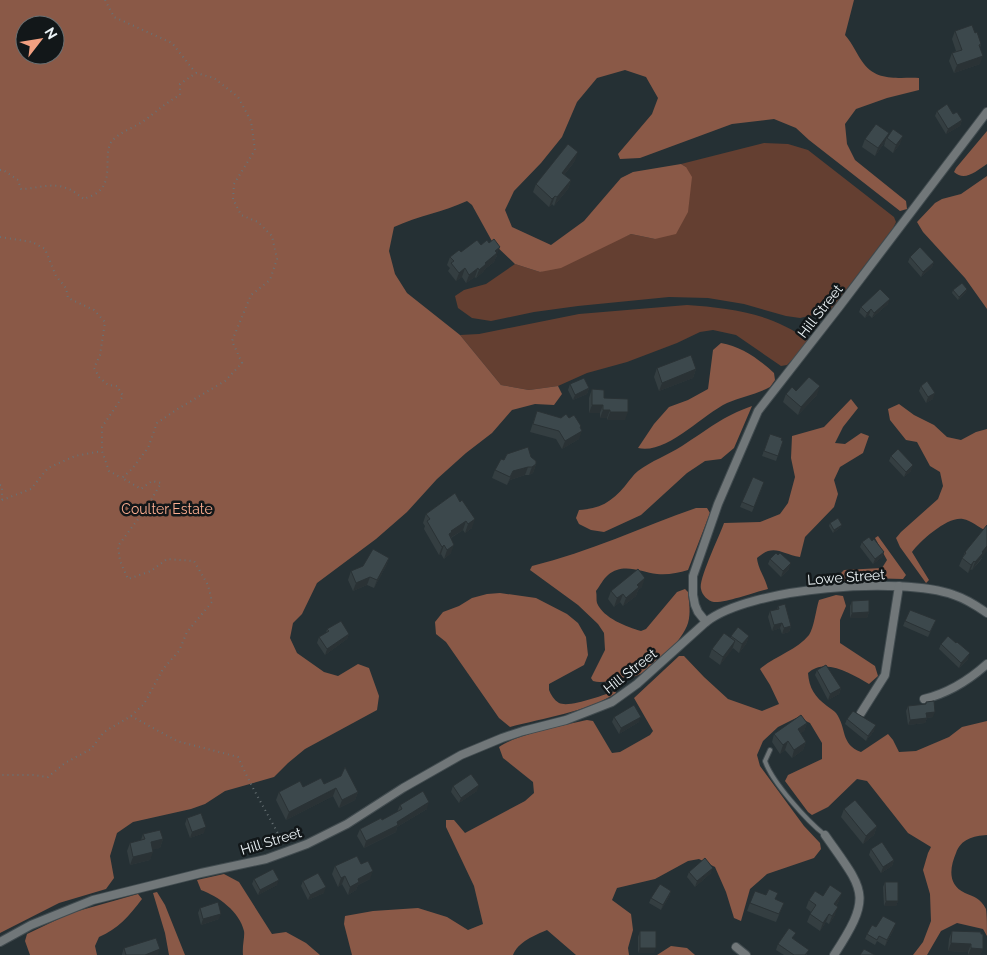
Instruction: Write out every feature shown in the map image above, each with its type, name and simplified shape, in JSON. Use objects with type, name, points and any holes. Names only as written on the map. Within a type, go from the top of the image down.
[{"type":"street","name":"Hill Street","points":[[0,942],[52,916],[100,898],[266,859],[308,844],[347,824],[416,780],[461,755],[502,738],[566,720],[612,702],[637,684],[706,622],[698,612],[695,604],[693,576],[718,504],[758,411],[839,308],[987,112]]},
{"type":"street","name":"Lowe Street","points":[[706,622],[725,610],[768,597],[830,587],[898,586],[953,594],[987,613]]},
{"type":"street","points":[[861,713],[885,675],[898,586]]},
{"type":"street","points":[[924,699],[952,690],[971,678],[987,664]]},
{"type":"street","points":[[825,834],[851,872],[860,893],[857,916],[834,955]]},
{"type":"street","points":[[736,947],[746,955]]},
{"type":"lane","points":[[770,750],[765,761],[778,784],[812,825],[825,834]]},
{"type":"path","points":[[105,0],[114,17],[172,42],[196,73],[214,78],[238,97],[251,121],[254,150],[234,184],[233,199],[241,215],[258,222],[272,236],[277,259],[270,280],[251,295],[232,341],[242,363],[225,381],[157,423],[148,448],[132,469],[122,478]]},
{"type":"path","points":[[0,170],[18,180],[21,189],[53,185],[68,188],[84,199],[98,192],[107,178],[111,144],[119,136],[144,121],[164,104],[180,95],[180,84],[196,73]]},
{"type":"path","points":[[0,236],[32,242],[45,249],[56,276],[66,288],[68,298],[94,310],[105,322],[100,355],[94,368],[99,377],[108,385],[117,386],[123,396],[102,427],[102,451],[109,471],[141,489],[152,481],[161,483],[147,507],[118,546],[120,561],[128,578],[151,571],[168,559],[194,561],[208,585],[212,602],[187,632],[178,651],[163,669],[144,704],[132,716],[104,732],[91,748],[65,763],[48,777],[0,774]]},
{"type":"path","points":[[0,485],[2,486],[1,500],[31,489],[48,468],[75,456],[102,451]]},
{"type":"path","points":[[132,716],[177,741],[238,757],[287,852]]},
{"type":"shaded area","points":[[764,143],[788,144],[808,150],[894,217],[896,222],[830,311],[800,318],[744,304],[708,298],[669,297],[578,306],[534,312],[491,321],[472,318],[458,308],[455,296],[464,290],[486,284],[515,264],[540,272],[631,234],[655,239],[686,167],[681,164]]},
{"type":"shaded area","points":[[687,305],[734,310],[765,318],[794,331],[807,340],[807,345],[787,365],[781,366],[736,335],[713,330],[700,332],[677,343],[627,362],[587,373],[558,386],[529,390],[501,385],[460,335],[479,334],[579,314]]},
{"type":"green space","name":"Coulter Estate","points":[[0,0],[854,0],[845,35],[864,64],[876,74],[882,76],[919,78],[919,90],[887,98],[856,109],[845,124],[847,144],[855,160],[906,201],[907,209],[900,211],[796,128],[774,119],[732,124],[640,158],[620,159],[618,154],[652,114],[658,98],[646,77],[625,70],[597,78],[577,102],[562,137],[541,163],[514,191],[505,210],[512,227],[551,245],[584,221],[621,178],[633,172],[681,164],[686,167],[692,177],[688,212],[676,234],[655,239],[631,234],[561,268],[540,272],[515,264],[493,243],[472,205],[467,201],[394,227],[389,251],[395,274],[407,293],[460,335],[501,385],[529,390],[558,386],[562,394],[554,405],[535,404],[512,410],[492,433],[437,479],[407,512],[376,539],[317,583],[302,614],[293,623],[290,638],[297,653],[324,672],[338,676],[358,664],[369,668],[379,696],[377,710],[305,749],[274,777],[225,791],[205,804],[191,809],[133,822],[117,833],[110,856],[114,878],[106,889],[59,903],[0,933]]},
{"type":"green space","points":[[987,131],[987,164],[966,176],[958,175],[954,172],[956,168]]},
{"type":"green space","points":[[987,176],[987,309],[965,278],[923,232],[917,222],[935,203],[961,194]]},
{"type":"green space","points":[[721,343],[736,347],[763,363],[774,373],[775,380],[770,387],[727,403],[684,433],[660,446],[649,449],[638,448],[654,424],[669,407],[688,400],[708,389],[713,350]]},
{"type":"green space","points":[[851,399],[858,408],[843,427],[835,443],[845,444],[861,433],[869,436],[863,453],[840,467],[834,480],[838,494],[834,507],[805,537],[800,557],[773,550],[768,551],[757,558],[768,589],[726,601],[714,602],[708,599],[701,589],[701,584],[724,523],[760,522],[780,514],[788,503],[795,477],[791,458],[792,436],[824,427]]},
{"type":"green space","points":[[899,404],[914,415],[934,425],[947,437],[961,440],[976,432],[987,429],[987,531],[972,522],[957,519],[950,521],[928,535],[912,552],[929,580],[926,583],[900,547],[896,538],[938,499],[943,486],[940,472],[930,466],[917,442],[906,440],[890,420],[888,409]]},
{"type":"green space","points":[[752,406],[734,448],[721,459],[705,461],[687,473],[641,515],[604,532],[591,530],[579,524],[576,518],[579,510],[605,504],[643,467],[677,449],[724,419]]},
{"type":"green space","points":[[696,508],[707,508],[710,513],[688,570],[673,574],[661,574],[626,568],[620,569],[606,577],[596,591],[597,603],[604,613],[623,624],[641,631],[646,629],[677,592],[685,589],[688,592],[690,611],[685,630],[668,653],[638,675],[603,682],[593,681],[591,678],[605,650],[604,633],[598,624],[578,605],[530,570],[532,566],[595,547]]},
{"type":"green space","points":[[878,536],[906,575],[903,579],[864,578],[846,582],[838,576],[844,570],[882,568],[887,560],[875,538]]},
{"type":"green space","points":[[500,593],[536,598],[567,614],[578,623],[586,637],[588,655],[584,665],[549,684],[552,696],[559,703],[571,704],[615,691],[616,693],[578,710],[510,727],[499,718],[446,642],[436,634],[435,622],[443,612],[459,606],[472,598]]},
{"type":"green space","points":[[836,595],[843,596],[846,606],[840,620],[840,643],[875,666],[878,676],[869,684],[847,672],[830,667],[815,668],[808,673],[811,688],[823,703],[836,713],[847,740],[854,749],[861,752],[888,734],[899,752],[916,751],[949,737],[962,727],[987,721],[987,835],[972,837],[964,841],[958,848],[951,870],[953,881],[959,890],[979,900],[984,905],[987,918],[987,936],[983,929],[957,923],[941,931],[927,955],[913,955],[923,942],[931,921],[930,894],[923,870],[931,847],[908,833],[867,781],[857,779],[828,807],[812,815],[808,812],[785,781],[788,775],[822,759],[822,743],[810,723],[796,718],[778,727],[763,741],[757,755],[760,766],[804,826],[820,843],[821,849],[814,858],[767,874],[750,889],[741,921],[734,918],[726,892],[715,867],[699,859],[688,861],[655,879],[617,888],[612,900],[631,914],[633,930],[628,948],[629,955],[576,955],[547,930],[523,943],[515,950],[513,955],[352,955],[344,924],[345,916],[373,911],[418,908],[447,917],[468,930],[483,924],[474,886],[446,827],[446,820],[454,820],[465,833],[525,801],[534,793],[533,782],[503,758],[499,747],[516,738],[587,720],[593,721],[612,753],[620,752],[650,735],[653,731],[634,698],[679,656],[684,656],[728,699],[762,711],[779,704],[760,669],[804,640],[812,628],[819,600]]},
{"type":"green space","points":[[224,874],[239,882],[272,934],[286,932],[306,943],[320,955],[243,955],[244,931],[238,917],[221,901],[201,890],[197,880]]},
{"type":"green space","points":[[157,892],[165,905],[185,955],[169,955],[165,933],[153,893]]},
{"type":"green space","points":[[138,894],[142,899],[128,916],[118,926],[99,937],[95,946],[97,955],[30,955],[25,941],[27,934],[71,913]]},
{"type":"green space","points":[[671,946],[687,948],[695,955],[657,955]]},
{"type":"building","points":[[972,25],[975,33],[977,32],[983,56],[957,65],[952,53],[962,50],[955,31]]},
{"type":"building","points":[[947,104],[953,114],[957,112],[962,120],[948,129],[937,111]]},
{"type":"building","points":[[876,124],[889,133],[878,148],[865,139]]},
{"type":"building","points":[[893,129],[903,136],[896,145],[887,138]]},
{"type":"building","points":[[568,144],[578,152],[562,173],[571,180],[557,197],[555,196],[552,199],[536,184]]},
{"type":"building","points":[[494,239],[500,247],[495,251],[497,253],[479,270],[478,268],[469,275],[465,268],[459,273],[451,263],[454,261],[450,257],[459,250],[461,252],[477,240],[481,245],[487,240],[489,243]]},
{"type":"building","points":[[920,247],[934,262],[923,272],[910,257]]},
{"type":"building","points":[[962,283],[967,289],[959,297],[953,290]]},
{"type":"building","points":[[880,289],[890,299],[874,313],[871,309],[867,313],[861,307]]},
{"type":"building","points":[[691,355],[696,369],[662,383],[657,368]]},
{"type":"building","points":[[809,377],[820,386],[801,407],[786,394],[792,387],[796,391]]},
{"type":"building","points":[[584,378],[589,388],[575,395],[570,384]]},
{"type":"building","points":[[927,381],[935,393],[928,397],[921,386]]},
{"type":"building","points":[[592,389],[604,390],[604,398],[628,399],[628,412],[610,412],[610,410],[603,410],[603,405],[592,405]]},
{"type":"building","points":[[537,411],[561,418],[566,414],[569,418],[574,415],[582,431],[565,441],[559,431],[533,424]]},
{"type":"building","points":[[770,434],[782,438],[781,440],[783,441],[778,456],[764,451]]},
{"type":"building","points":[[528,447],[531,457],[536,461],[536,464],[532,467],[513,471],[510,477],[495,470],[501,459],[504,460],[507,454]]},
{"type":"building","points":[[898,449],[913,465],[906,472],[891,456]]},
{"type":"building","points":[[753,477],[764,482],[754,507],[742,502]]},
{"type":"building","points":[[455,493],[460,502],[462,500],[475,519],[468,524],[466,521],[451,531],[449,534],[454,545],[447,550],[444,545],[442,547],[427,521],[430,519],[426,514]]},
{"type":"building","points":[[838,518],[842,525],[834,530],[830,523]]},
{"type":"building","points":[[987,525],[987,546],[971,565],[962,558]]},
{"type":"building","points":[[869,537],[872,541],[874,539],[884,552],[875,559],[862,542]]},
{"type":"building","points":[[373,549],[389,558],[377,580],[370,577],[356,583],[351,571],[363,566]]},
{"type":"building","points":[[776,553],[778,555],[780,553],[791,563],[783,571],[770,559]]},
{"type":"building","points":[[638,569],[645,578],[637,585],[639,587],[626,598],[623,594],[617,598],[611,591]]},
{"type":"building","points":[[869,600],[869,612],[852,613],[852,601]]},
{"type":"building","points":[[785,604],[791,626],[784,628],[782,623],[774,625],[770,611],[779,609],[778,606]]},
{"type":"building","points":[[910,610],[936,620],[930,632],[905,621]]},
{"type":"building","points":[[341,621],[349,634],[327,649],[319,637],[329,631],[327,629]]},
{"type":"building","points":[[738,627],[749,636],[742,644],[731,636]]},
{"type":"building","points":[[724,633],[735,641],[723,657],[712,649]]},
{"type":"building","points":[[948,636],[970,653],[961,663],[941,644]]},
{"type":"building","points":[[826,665],[841,688],[830,694],[817,670]]},
{"type":"building","points":[[934,701],[935,712],[926,713],[927,718],[910,720],[908,706]]},
{"type":"building","points":[[634,705],[641,717],[621,728],[614,717]]},
{"type":"building","points":[[853,711],[876,725],[868,736],[847,719]]},
{"type":"building","points":[[801,715],[807,723],[798,729],[806,742],[794,750],[788,741],[783,745],[774,734]]},
{"type":"building","points":[[345,767],[358,792],[342,800],[336,788],[289,812],[279,792],[300,781],[303,787],[321,778],[324,784],[341,776]]},
{"type":"building","points":[[471,774],[479,785],[461,798],[453,786]]},
{"type":"building","points":[[423,791],[429,802],[397,822],[398,825],[366,841],[360,829],[402,809],[400,805]]},
{"type":"building","points":[[855,800],[877,826],[866,836],[844,809]]},
{"type":"building","points":[[201,813],[206,827],[192,832],[187,818]]},
{"type":"building","points":[[160,830],[163,839],[151,842],[153,852],[133,857],[130,843],[145,839],[143,834]]},
{"type":"building","points":[[882,842],[894,860],[883,867],[871,849]]},
{"type":"building","points":[[357,856],[361,864],[368,861],[373,871],[358,879],[359,882],[350,887],[345,876],[341,878],[335,866]]},
{"type":"building","points":[[705,858],[713,868],[697,881],[689,872]]},
{"type":"building","points":[[273,869],[279,880],[260,890],[254,879]]},
{"type":"building","points":[[318,873],[326,887],[310,895],[303,881]]},
{"type":"building","points":[[885,882],[898,882],[898,901],[886,901]]},
{"type":"building","points":[[660,884],[671,891],[663,905],[651,898]]},
{"type":"building","points":[[830,885],[842,893],[834,904],[838,907],[832,916],[829,914],[823,923],[810,914],[816,905],[809,900],[815,891],[823,896]]},
{"type":"building","points":[[769,889],[778,893],[775,899],[784,903],[779,914],[750,903],[755,891],[766,895]]},
{"type":"building","points":[[218,902],[221,914],[203,919],[200,908]]},
{"type":"building","points":[[883,916],[896,923],[887,940],[879,936],[877,940],[867,934],[872,925],[876,927]]},
{"type":"building","points":[[789,928],[796,933],[792,938],[809,950],[805,955],[794,955],[778,944]]},
{"type":"building","points":[[640,931],[656,931],[656,948],[640,948]]},
{"type":"building","points":[[952,931],[981,932],[983,934],[983,949],[971,948],[971,944],[951,943]]},
{"type":"building","points":[[156,938],[160,949],[145,955],[126,955],[124,948]]},
{"type":"building","points":[[864,949],[875,955],[860,955]]}]
